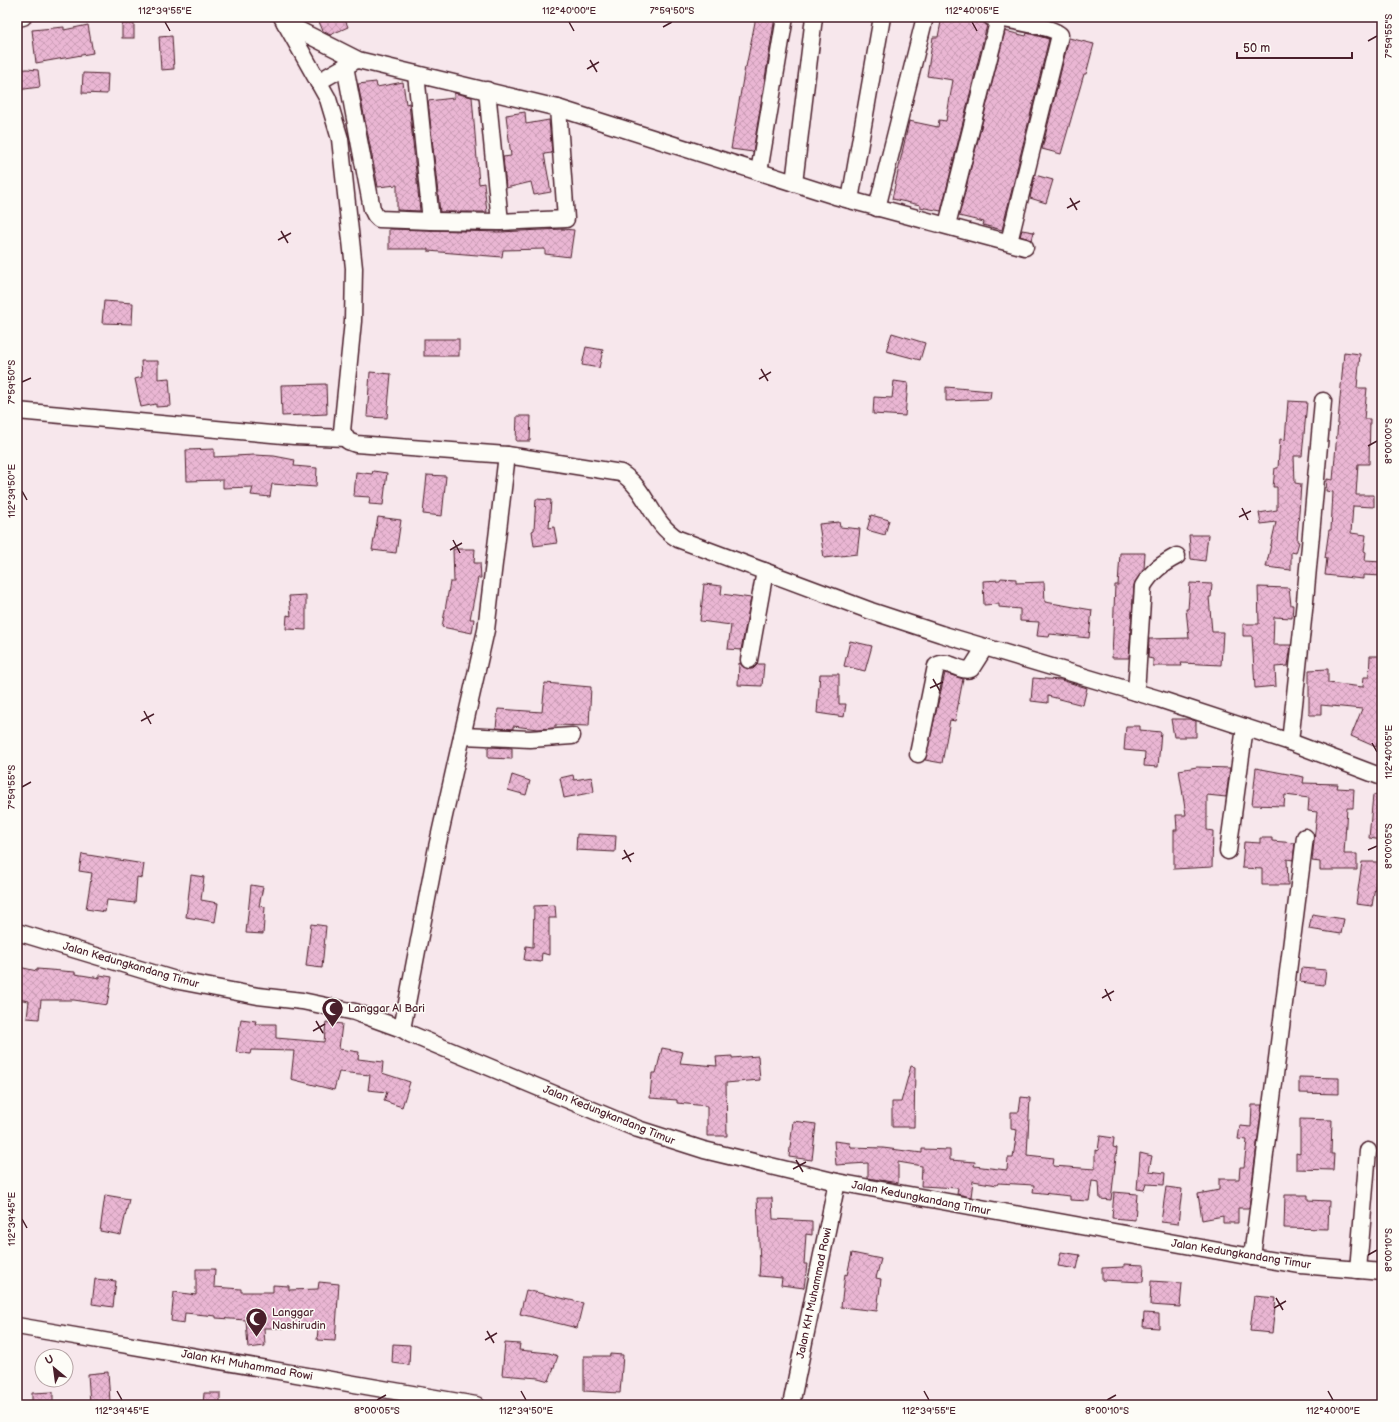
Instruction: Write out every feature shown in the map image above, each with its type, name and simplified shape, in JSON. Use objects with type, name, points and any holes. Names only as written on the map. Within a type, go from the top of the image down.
[{"type":"street","points":[[17,18],[23,17]]},
{"type":"street","points":[[759,172],[785,17]]},
{"type":"street","points":[[794,183],[814,17]]},
{"type":"street","points":[[850,200],[882,17]]},
{"type":"street","points":[[877,208],[925,17]]},
{"type":"street","points":[[948,225],[995,18],[1038,26],[1057,32],[1060,35],[1009,242]]},
{"type":"street","points":[[284,20],[352,63],[416,74],[558,108],[850,200],[948,225],[1025,247]]},
{"type":"street","points":[[284,20],[333,113],[340,139],[354,268],[353,321],[342,431],[345,438]]},
{"type":"street","points":[[352,63],[373,213],[379,219],[500,222],[565,220],[567,218],[558,108]]},
{"type":"street","points":[[318,82],[352,63]]},
{"type":"street","points":[[416,74],[431,221]]},
{"type":"street","points":[[487,90],[500,222]]},
{"type":"street","points":[[1290,742],[1305,600],[1323,401]]},
{"type":"street","points":[[17,411],[294,436],[345,438],[356,444],[507,455],[621,473],[633,481],[667,532],[678,539],[871,611],[1136,692],[1290,742],[1381,774]]},
{"type":"street","points":[[402,1029],[437,847],[486,630],[507,455]]},
{"type":"street","points":[[1136,692],[1143,586],[1150,575],[1161,565],[1177,556]]},
{"type":"street","points":[[749,660],[765,571]]},
{"type":"street","points":[[918,754],[936,666],[946,663],[968,670],[971,669],[985,647]]},
{"type":"street","points":[[1228,851],[1244,727]]},
{"type":"street","points":[[462,736],[530,739],[572,736]]},
{"type":"street","points":[[1252,1257],[1304,837]]},
{"type":"street","name":"Jalan Kedungkandang Timur","points":[[17,932],[179,981],[258,996],[302,1000],[355,1012],[402,1029],[410,1034],[660,1137],[704,1150],[837,1182],[1252,1257],[1301,1265],[1382,1272]]},
{"type":"street","points":[[1358,1270],[1368,1151]]},
{"type":"street","name":"Jalan KH Muhammad Rowi","points":[[791,1405],[837,1182]]},
{"type":"street","name":"Jalan KH Muhammad Rowi","points":[[17,1326],[476,1405]]},
{"type":"building","points":[[317,17],[344,17],[348,27],[330,35],[323,31]]},
{"type":"building","points":[[756,17],[775,17],[753,152],[731,149],[745,67]]},
{"type":"building","points":[[942,17],[965,17],[982,20],[987,25],[941,211],[892,199],[909,121],[938,127],[939,120],[946,121],[953,80],[927,76],[933,37],[938,37]]},
{"type":"building","points":[[122,24],[134,24],[134,38],[122,38]]},
{"type":"building","points":[[88,25],[93,53],[36,63],[32,30],[64,27],[64,30]]},
{"type":"building","points":[[1005,31],[1026,36],[1027,33],[1049,39],[1002,230],[983,225],[984,222],[959,216]]},
{"type":"building","points":[[172,36],[174,69],[161,70],[159,37]]},
{"type":"building","points":[[1069,38],[1094,44],[1061,154],[1042,149]]},
{"type":"building","points":[[17,70],[38,70],[40,87],[17,90]]},
{"type":"building","points":[[83,73],[108,74],[107,94],[82,93]]},
{"type":"building","points":[[376,82],[377,87],[403,82],[406,104],[409,103],[420,211],[397,210],[397,185],[378,187],[358,84]]},
{"type":"building","points":[[454,93],[472,97],[479,184],[484,183],[487,212],[440,212],[428,101],[454,98]]},
{"type":"building","points":[[525,112],[526,124],[549,120],[552,153],[544,154],[551,192],[534,195],[531,182],[506,188],[503,157],[511,156],[506,115]]},
{"type":"building","points":[[1035,175],[1053,180],[1046,203],[1030,198]]},
{"type":"building","points":[[389,229],[500,232],[563,229],[574,230],[570,257],[545,254],[545,249],[503,250],[502,257],[428,251],[428,249],[389,249]]},
{"type":"building","points":[[1022,230],[1034,232],[1032,240],[1020,236]]},
{"type":"building","points":[[104,301],[133,303],[132,324],[102,323]]},
{"type":"building","points":[[892,333],[925,343],[920,360],[886,351]]},
{"type":"building","points":[[424,339],[459,339],[459,356],[424,356]]},
{"type":"building","points":[[586,347],[603,350],[599,368],[582,365]]},
{"type":"building","points":[[1344,352],[1360,354],[1357,388],[1367,388],[1364,419],[1370,419],[1369,464],[1358,464],[1356,495],[1374,495],[1374,507],[1353,506],[1351,533],[1366,535],[1364,551],[1366,552],[1365,561],[1382,562],[1382,576],[1363,575],[1363,579],[1325,575],[1327,558],[1325,558],[1329,530],[1331,530],[1333,492],[1326,491],[1327,479],[1333,480]]},
{"type":"building","points":[[141,361],[158,361],[158,379],[169,378],[171,406],[156,407],[156,404],[141,407],[135,379],[142,377]]},
{"type":"building","points":[[370,372],[391,374],[387,418],[367,417]]},
{"type":"building","points":[[894,381],[908,383],[905,416],[873,414],[874,397],[892,398]]},
{"type":"building","points":[[326,384],[327,414],[282,416],[281,385]]},
{"type":"building","points":[[946,387],[991,391],[990,399],[946,401]]},
{"type":"building","points":[[1288,401],[1307,402],[1302,456],[1294,456],[1295,483],[1301,484],[1297,541],[1299,542],[1296,553],[1291,552],[1291,570],[1266,567],[1276,522],[1261,524],[1259,513],[1277,510],[1277,487],[1273,487],[1275,468],[1278,468],[1280,439],[1285,440]]},
{"type":"building","points":[[517,416],[531,416],[530,441],[516,441]]},
{"type":"building","points":[[214,449],[214,457],[254,455],[274,456],[295,460],[294,466],[317,468],[316,487],[272,484],[270,497],[251,495],[253,487],[223,488],[223,480],[187,481],[186,450]]},
{"type":"building","points":[[373,471],[387,473],[383,505],[369,504],[370,497],[354,496],[356,472],[372,474]]},
{"type":"building","points":[[427,475],[446,476],[442,516],[423,514]]},
{"type":"building","points":[[536,499],[551,500],[549,528],[554,527],[557,543],[534,546],[532,531],[534,530]]},
{"type":"building","points":[[871,515],[889,520],[885,535],[867,530]]},
{"type":"building","points":[[378,517],[401,520],[396,553],[372,550]]},
{"type":"building","points":[[839,522],[840,527],[860,529],[857,554],[824,558],[819,524]]},
{"type":"building","points":[[1189,535],[1208,535],[1205,561],[1191,559]]},
{"type":"building","points":[[453,549],[475,549],[474,563],[480,563],[481,578],[478,578],[470,619],[474,619],[472,633],[442,627],[450,582],[454,582]]},
{"type":"building","points":[[1120,553],[1145,553],[1144,569],[1134,585],[1129,658],[1112,658],[1115,585],[1118,585]]},
{"type":"building","points":[[1001,578],[1016,579],[1016,583],[1044,582],[1045,602],[1092,610],[1089,638],[1050,634],[1049,637],[1037,636],[1039,622],[1020,621],[1020,609],[999,607],[999,604],[984,605],[983,581],[1000,580]]},
{"type":"building","points":[[1190,583],[1212,584],[1211,597],[1209,597],[1212,632],[1223,632],[1221,665],[1181,663],[1182,666],[1153,666],[1153,659],[1148,658],[1149,639],[1189,638],[1186,609],[1188,609]]},
{"type":"building","points":[[704,584],[722,586],[721,594],[751,598],[741,650],[728,649],[731,625],[700,621]]},
{"type":"building","points":[[1258,587],[1289,588],[1291,605],[1293,605],[1292,618],[1274,617],[1273,645],[1291,645],[1288,666],[1275,667],[1276,686],[1255,688],[1252,636],[1243,636],[1243,624],[1259,624]]},
{"type":"building","points":[[306,595],[306,630],[286,629],[287,615],[291,616],[289,596]]},
{"type":"building","points":[[850,641],[872,646],[865,671],[844,666]]},
{"type":"building","points":[[1370,656],[1382,656],[1382,734],[1376,747],[1351,736],[1362,709],[1321,705],[1321,715],[1309,715],[1309,670],[1328,669],[1328,683],[1363,687],[1364,677],[1369,677]]},
{"type":"building","points":[[739,663],[748,669],[753,669],[758,664],[764,664],[762,686],[738,685]]},
{"type":"building","points":[[945,673],[963,679],[955,721],[950,720],[942,763],[925,760]]},
{"type":"building","points":[[820,674],[839,674],[839,704],[846,704],[844,717],[817,713]]},
{"type":"building","points":[[1033,678],[1061,680],[1087,688],[1083,705],[1048,696],[1048,703],[1031,701]]},
{"type":"building","points":[[545,683],[591,687],[589,726],[555,725],[555,728],[538,729],[513,726],[513,729],[496,728],[498,709],[542,712]]},
{"type":"building","points":[[1171,719],[1189,719],[1196,721],[1196,737],[1174,737]]},
{"type":"building","points":[[1126,726],[1140,726],[1140,730],[1161,732],[1158,767],[1144,766],[1145,752],[1124,750]]},
{"type":"building","points":[[488,747],[512,748],[512,759],[488,758]]},
{"type":"building","points":[[1197,767],[1230,768],[1226,797],[1207,795],[1207,830],[1213,831],[1212,867],[1174,869],[1174,830],[1177,830],[1176,815],[1186,815],[1179,770]]},
{"type":"building","points":[[1256,768],[1304,777],[1303,783],[1338,784],[1337,788],[1354,789],[1353,808],[1347,808],[1344,854],[1357,854],[1357,870],[1320,870],[1320,862],[1312,861],[1317,812],[1308,811],[1309,798],[1285,795],[1284,806],[1252,805]]},
{"type":"building","points":[[512,775],[530,781],[526,795],[508,790]]},
{"type":"building","points":[[573,775],[574,780],[592,777],[594,792],[564,798],[560,778]]},
{"type":"building","points":[[1373,795],[1382,796],[1382,840],[1369,838]]},
{"type":"building","points":[[577,834],[616,836],[615,852],[576,850]]},
{"type":"building","points":[[1260,838],[1272,838],[1272,841],[1295,843],[1293,860],[1287,859],[1288,885],[1262,885],[1262,869],[1242,868],[1244,842],[1260,843]]},
{"type":"building","points":[[82,854],[144,864],[142,878],[137,877],[135,903],[107,900],[105,912],[86,909],[92,873],[79,871]]},
{"type":"building","points":[[1362,862],[1382,862],[1382,874],[1377,874],[1372,906],[1356,904]]},
{"type":"building","points":[[191,875],[204,877],[201,900],[218,903],[215,922],[186,917]]},
{"type":"building","points":[[251,885],[263,887],[259,906],[265,907],[263,934],[246,933]]},
{"type":"building","points":[[555,905],[556,918],[549,918],[549,955],[542,953],[541,962],[524,960],[526,946],[533,947],[534,906]]},
{"type":"building","points":[[1312,914],[1344,919],[1341,934],[1309,929]]},
{"type":"building","points":[[311,924],[326,926],[322,968],[306,966]]},
{"type":"building","points":[[19,967],[37,971],[37,969],[75,972],[75,974],[100,978],[100,975],[112,977],[107,1005],[74,1000],[41,1000],[39,1019],[27,1018],[29,1001],[17,999]]},
{"type":"building","points":[[1301,968],[1326,970],[1324,985],[1300,982]]},
{"type":"building","points":[[241,1019],[256,1021],[255,1024],[276,1024],[276,1038],[324,1042],[326,1022],[342,1024],[339,1049],[359,1052],[358,1059],[383,1062],[382,1073],[410,1082],[402,1107],[384,1101],[387,1092],[368,1090],[370,1075],[339,1072],[334,1090],[291,1079],[294,1051],[251,1050],[250,1054],[236,1052]]},
{"type":"building","points":[[662,1048],[683,1052],[680,1063],[717,1066],[716,1057],[732,1056],[732,1058],[758,1056],[760,1080],[726,1083],[727,1136],[707,1136],[707,1106],[677,1103],[677,1100],[650,1098],[652,1073],[656,1073]]},
{"type":"building","points":[[911,1066],[915,1067],[914,1127],[892,1127],[892,1102],[901,1102]]},
{"type":"building","points":[[1299,1077],[1339,1078],[1339,1094],[1299,1093]]},
{"type":"building","points":[[1021,1097],[1030,1098],[1027,1155],[1054,1158],[1053,1166],[1095,1169],[1095,1150],[1098,1151],[1100,1136],[1114,1138],[1113,1147],[1117,1148],[1111,1200],[1100,1199],[1099,1182],[1092,1181],[1089,1201],[1070,1200],[1070,1196],[1033,1192],[1034,1185],[998,1183],[997,1185],[973,1181],[971,1197],[957,1194],[958,1188],[921,1186],[922,1166],[898,1162],[898,1183],[868,1178],[868,1163],[836,1165],[834,1141],[850,1143],[851,1147],[883,1148],[922,1153],[922,1149],[950,1150],[950,1160],[975,1162],[974,1166],[1007,1170],[1008,1158],[1013,1158],[1017,1130],[1011,1129],[1011,1112],[1019,1112]]},
{"type":"building","points":[[1252,1105],[1262,1105],[1249,1208],[1238,1208],[1238,1223],[1223,1223],[1223,1216],[1202,1220],[1198,1194],[1219,1190],[1219,1179],[1239,1179],[1240,1167],[1244,1167],[1247,1140],[1238,1139],[1240,1126],[1251,1127]]},
{"type":"building","points":[[1300,1119],[1332,1120],[1331,1154],[1334,1154],[1333,1170],[1296,1169],[1296,1153],[1300,1154]]},
{"type":"building","points":[[793,1121],[816,1124],[812,1160],[789,1157]]},
{"type":"building","points":[[1140,1153],[1152,1156],[1149,1171],[1165,1173],[1164,1185],[1146,1184],[1144,1190],[1137,1189]]},
{"type":"building","points":[[1166,1187],[1182,1189],[1178,1224],[1161,1222]]},
{"type":"building","points":[[1114,1192],[1137,1194],[1135,1220],[1112,1218]]},
{"type":"building","points":[[105,1195],[129,1199],[121,1235],[100,1231]]},
{"type":"building","points":[[1285,1195],[1308,1195],[1308,1200],[1329,1201],[1328,1229],[1284,1228]]},
{"type":"building","points":[[757,1198],[772,1198],[773,1219],[812,1221],[812,1235],[806,1234],[804,1264],[807,1264],[804,1288],[781,1285],[782,1278],[759,1276],[760,1263]]},
{"type":"building","points":[[1061,1252],[1080,1255],[1077,1269],[1058,1266]]},
{"type":"building","points":[[852,1253],[881,1259],[876,1278],[881,1279],[877,1311],[841,1307],[845,1274],[847,1275]]},
{"type":"building","points":[[1124,1264],[1144,1265],[1143,1282],[1102,1280],[1102,1268],[1124,1267]]},
{"type":"building","points":[[196,1269],[215,1269],[214,1287],[241,1289],[241,1292],[273,1292],[273,1285],[289,1286],[289,1290],[318,1289],[319,1282],[339,1284],[335,1341],[317,1340],[318,1329],[288,1325],[288,1328],[264,1328],[265,1346],[248,1348],[246,1320],[216,1318],[216,1316],[185,1313],[184,1323],[171,1321],[174,1292],[196,1295]]},
{"type":"building","points":[[95,1279],[116,1281],[113,1307],[92,1304]]},
{"type":"building","points":[[1151,1281],[1182,1283],[1180,1307],[1150,1305]]},
{"type":"building","points":[[526,1290],[583,1303],[577,1328],[520,1314]]},
{"type":"building","points":[[1254,1296],[1276,1298],[1272,1333],[1250,1331]]},
{"type":"building","points":[[1144,1313],[1159,1314],[1159,1328],[1143,1327]]},
{"type":"building","points":[[505,1343],[520,1344],[519,1350],[549,1353],[558,1356],[549,1381],[538,1378],[502,1375]]},
{"type":"building","points":[[393,1344],[410,1345],[409,1365],[392,1363]]},
{"type":"building","points":[[610,1354],[623,1355],[620,1393],[584,1391],[584,1356],[610,1356]]},
{"type":"building","points":[[108,1372],[110,1402],[90,1404],[88,1374]]},
{"type":"building","points":[[53,1392],[53,1405],[32,1405],[32,1393]]},
{"type":"building","points":[[204,1393],[220,1393],[220,1405],[203,1405]]},
{"type":"place","name":"Langgar Al Bari","points":[[333,1028]]},
{"type":"place","name":"Langgar Nashirudin","points":[[256,1338]]}]
